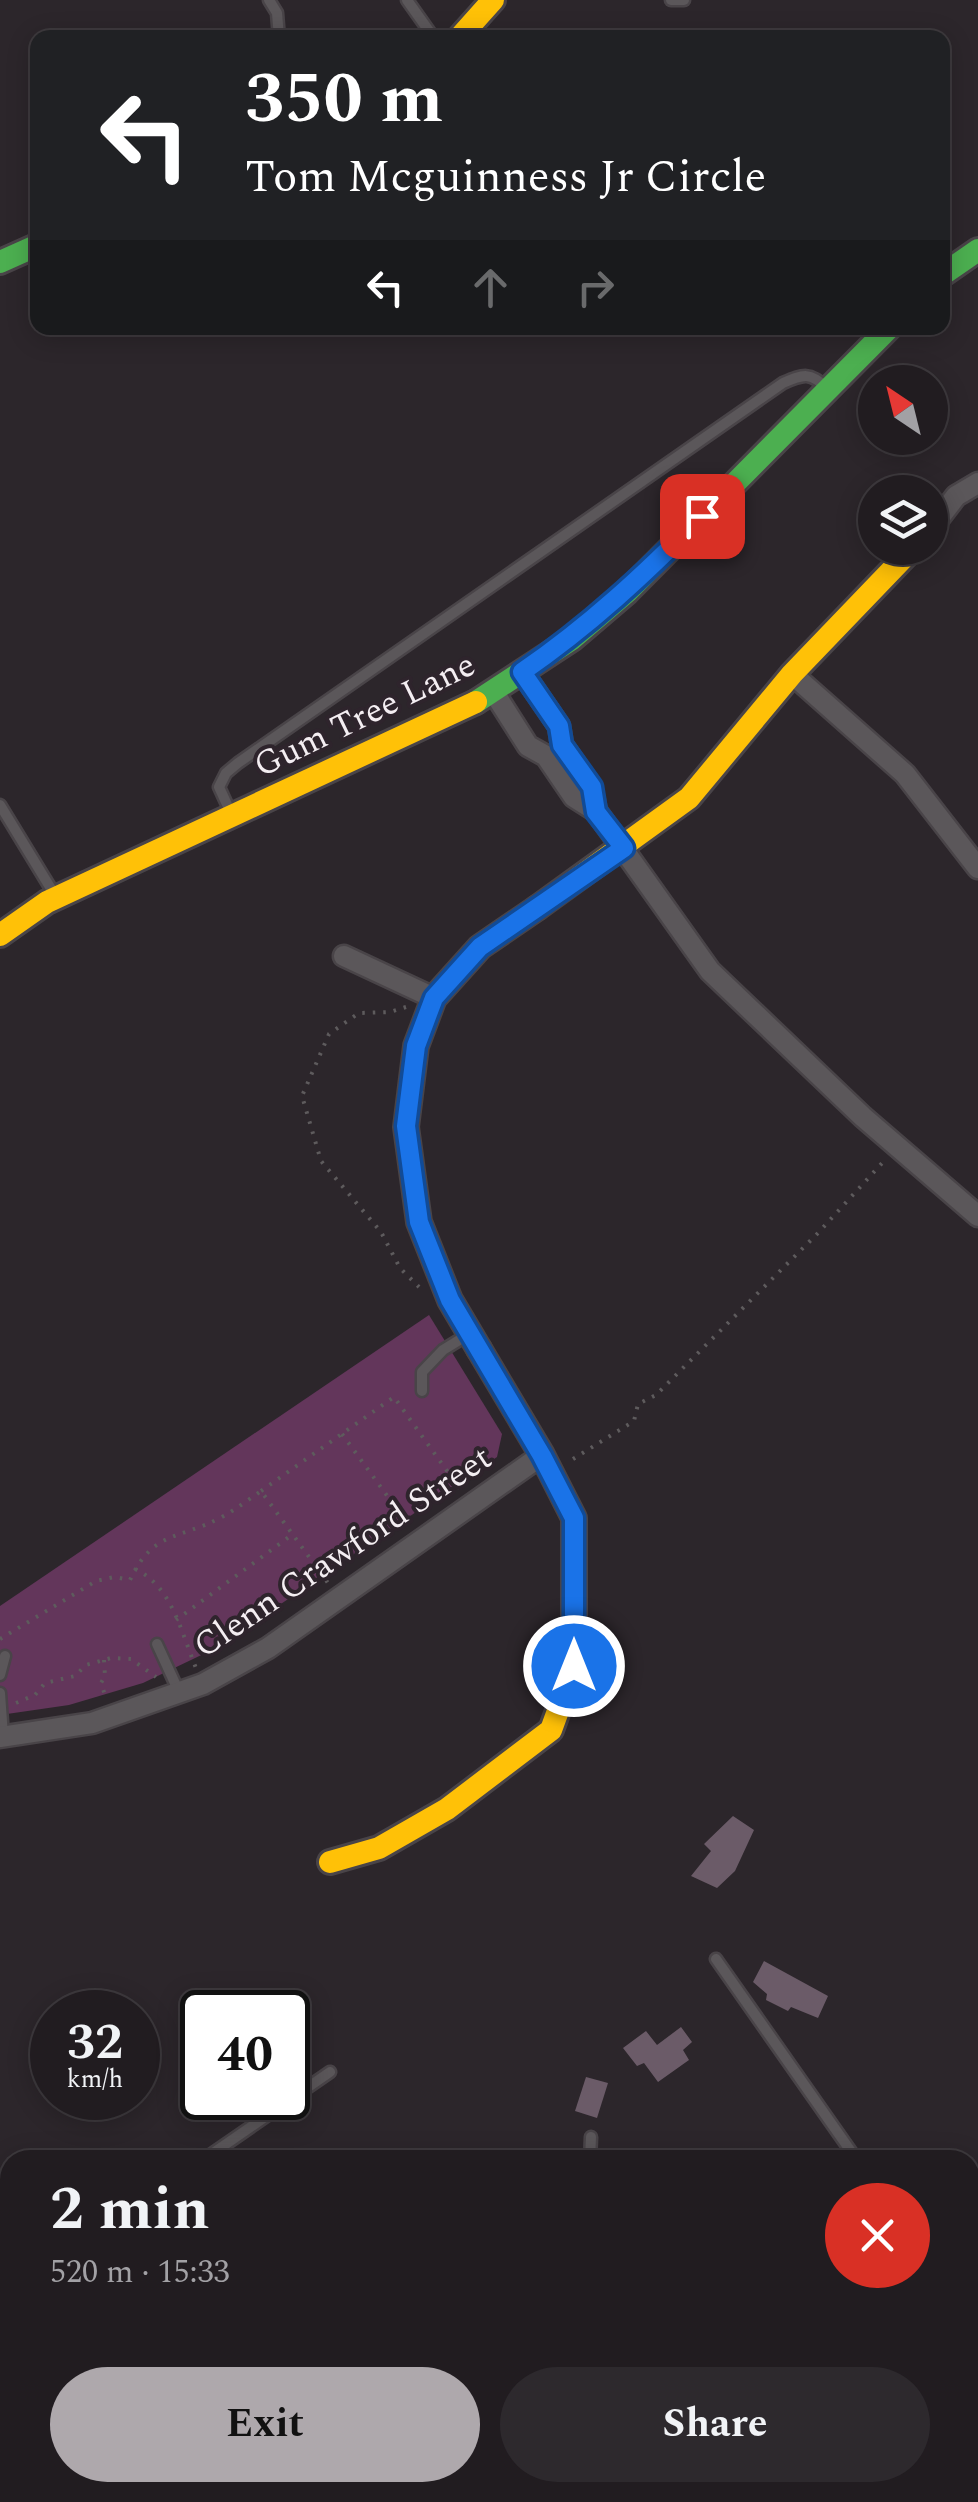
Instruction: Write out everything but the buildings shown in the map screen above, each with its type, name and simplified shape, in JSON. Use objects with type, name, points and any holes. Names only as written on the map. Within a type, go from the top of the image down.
[{"type":"street","points":[[466,30],[493,0]]},
{"type":"street","points":[[2,258],[30,248]]},
{"type":"street","points":[[950,269],[978,250]]},
{"type":"street","name":"Gum Tree Lane","points":[[0,934],[56,898],[465,709],[572,639],[627,592],[882,335]]},
{"type":"street","points":[[948,506],[956,496],[978,483]]},
{"type":"street","points":[[330,1862],[379,1848],[448,1809],[551,1730],[574,1666],[574,1518],[470,1334],[419,1222],[406,1126],[416,1046],[434,998],[480,947],[689,798],[792,674],[897,565]]},
{"type":"street","points":[[522,672],[559,726],[554,751]]},
{"type":"street","points":[[792,674],[905,774],[978,868]]},
{"type":"street","points":[[493,691],[528,746],[554,751],[592,787],[596,812],[710,971],[978,1216]]},
{"type":"street","points":[[344,956],[434,998]]},
{"type":"street","name":"Clenn Crawford Street","points":[[2,1737],[92,1723],[203,1684],[268,1648],[472,1506],[546,1464]]},
{"type":"lane","points":[[269,0],[277,12],[278,30]]},
{"type":"lane","points":[[407,0],[428,30]]},
{"type":"lane","points":[[671,0],[684,0]]},
{"type":"lane","points":[[232,816],[219,787],[226,773],[238,763],[783,383],[812,374],[828,389]]},
{"type":"lane","points":[[0,806],[56,898]]},
{"type":"lane","points":[[422,1392],[422,1372],[443,1350],[470,1334]]},
{"type":"lane","points":[[157,1644],[179,1692]]},
{"type":"lane","points":[[0,1675],[5,1656]]},
{"type":"lane","points":[[0,1693],[2,1737]]},
{"type":"lane","points":[[716,1958],[850,2150]]},
{"type":"lane","points":[[217,2150],[330,2072]]},
{"type":"lane","points":[[590,2150],[591,2137]]},
{"type":"path","points":[[434,998],[390,1012],[359,1013],[329,1034],[302,1096],[320,1161],[381,1232],[400,1268],[425,1293],[444,1282]]},
{"type":"path","points":[[546,1464],[634,1422],[638,1404],[656,1394],[818,1232],[897,1146]]},
{"type":"path","points":[[0,1639],[96,1581],[114,1577],[130,1580],[141,1557],[157,1542],[223,1516],[394,1397],[472,1506]]},
{"type":"path","points":[[342,1434],[420,1541]]},
{"type":"path","points":[[261,1490],[339,1598]]},
{"type":"path","points":[[176,1620],[293,1534]]},
{"type":"path","points":[[135,1569],[153,1577],[164,1593],[203,1684]]},
{"type":"path","points":[[1,1704],[20,1703],[35,1696],[45,1683],[75,1676],[86,1665],[104,1660],[132,1659],[179,1692]]},
{"type":"path","points":[[104,1660],[100,1683],[112,1716]]},
{"type":"shaded area","points":[[429,1315],[502,1434],[497,1457],[216,1648],[143,1683],[69,1705],[0,1715],[0,1606]]},
{"type":"traffic: fast","points":[[0,262],[30,249]]},
{"type":"traffic: fast","points":[[950,269],[978,250]]},
{"type":"traffic: fast","points":[[476,702],[572,639],[627,592],[882,335]]},
{"type":"traffic: fast","points":[[479,1349],[450,1300],[419,1222],[406,1127],[416,1046],[434,998],[480,947],[537,908]]},
{"type":"traffic: slow","points":[[466,30],[493,0]]},
{"type":"traffic: slow","points":[[537,908],[689,798],[792,674],[897,565]]},
{"type":"traffic: slow","points":[[0,935],[47,902],[476,702]]},
{"type":"traffic: slow","points":[[330,1862],[379,1848],[447,1809],[551,1730],[574,1667],[574,1518],[479,1349]]},
{"type":"route","points":[[574,1666],[574,1518],[450,1300],[419,1222],[406,1126],[416,1046],[434,998],[480,947],[624,848],[596,812],[592,787],[562,745],[559,726],[522,672],[572,639],[627,592],[702,516]]}]
